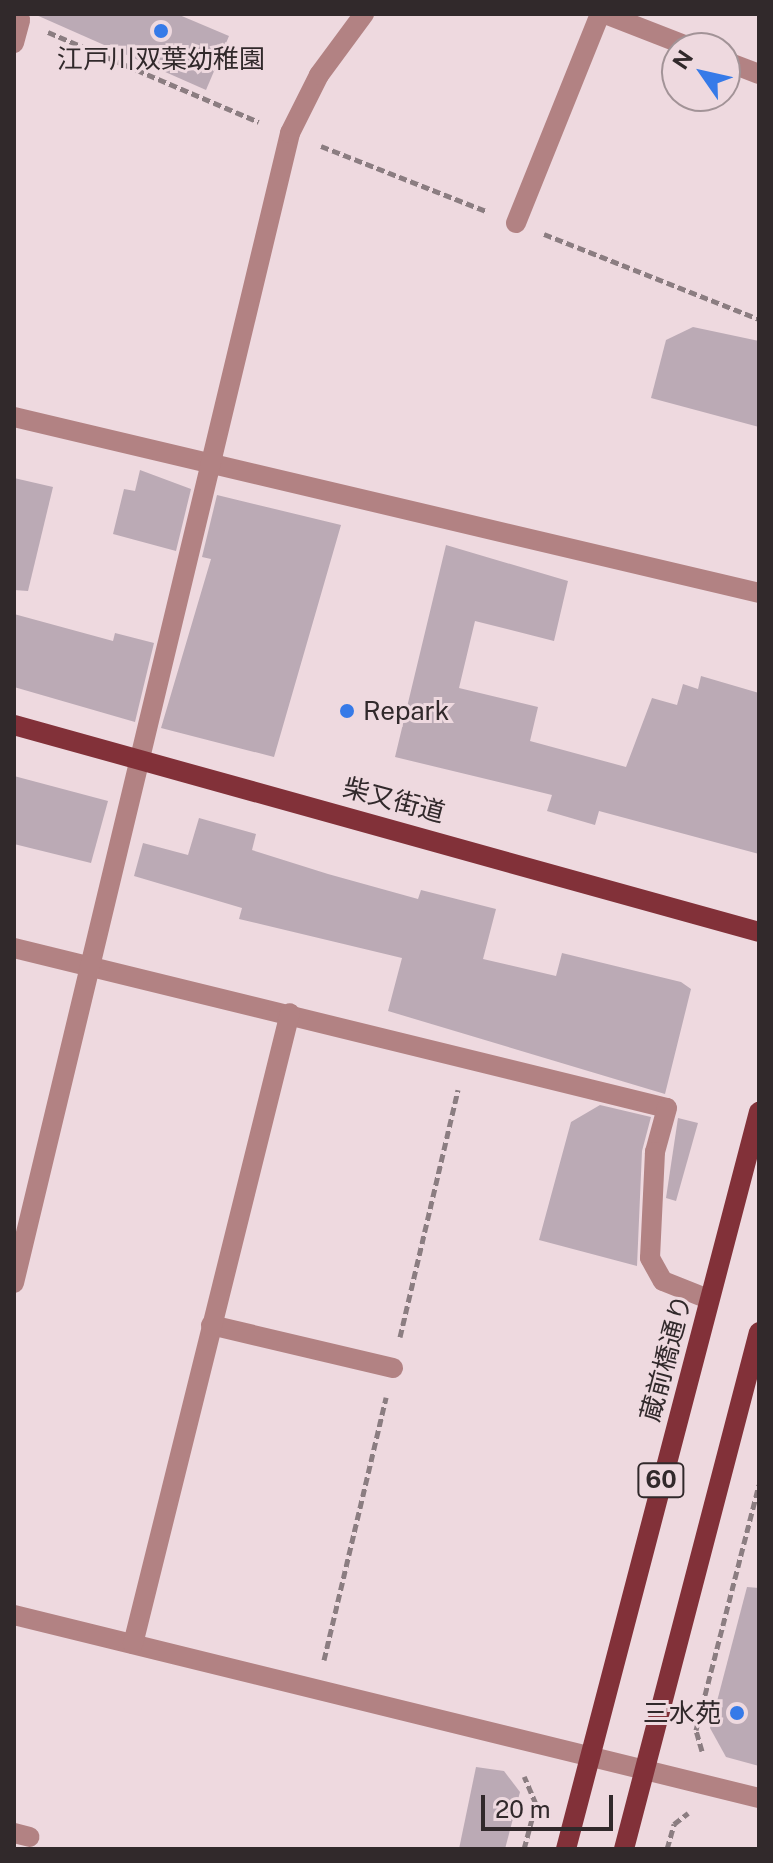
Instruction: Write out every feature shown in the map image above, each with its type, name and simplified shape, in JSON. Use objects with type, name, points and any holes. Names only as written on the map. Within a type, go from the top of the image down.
[{"type":"main road","name":"柴又街道","points":[[14,725],[759,932]]},
{"type":"main road","name":"蔵前橋通り","points":[[566,1849],[759,1112]]},
{"type":"main road","name":"60","points":[[624,1849],[759,1332]]},
{"type":"street","points":[[14,1283],[290,133],[319,75],[364,14]]},
{"type":"street","points":[[516,223],[603,14],[661,36]]},
{"type":"street","points":[[14,43],[20,20]]},
{"type":"street","points":[[14,417],[210,466],[759,593]]},
{"type":"street","points":[[14,948],[290,1013],[667,1108],[655,1152],[650,1258],[663,1281],[708,1299]]},
{"type":"street","points":[[133,1644],[290,1013]]},
{"type":"street","points":[[211,1325],[393,1368]]},
{"type":"street","points":[[14,1615],[759,1798]]},
{"type":"path","points":[[20,20],[290,133],[759,319]]},
{"type":"path","points":[[714,1761],[702,1753],[696,1730],[759,1485]]},
{"type":"building","points":[[34,14],[177,14],[229,36],[206,90]]},
{"type":"building","points":[[693,327],[759,341],[759,427],[651,398],[666,340]]},
{"type":"building","points":[[140,470],[191,489],[176,551],[113,534],[124,489],[135,491]]},
{"type":"building","points":[[14,478],[53,487],[28,591],[14,590]]},
{"type":"building","points":[[217,495],[341,525],[274,757],[161,728],[211,559],[202,557]]},
{"type":"building","points":[[446,545],[568,581],[554,641],[475,621],[459,688],[538,707],[530,741],[626,767],[652,698],[677,705],[683,684],[698,689],[701,676],[759,693],[759,854],[599,811],[595,825],[547,811],[552,795],[395,757]]},
{"type":"building","points":[[14,614],[113,641],[115,633],[154,643],[135,722],[14,687]]},
{"type":"building","points":[[14,776],[108,801],[91,863],[14,844]]},
{"type":"building","points":[[199,818],[256,834],[252,850],[328,874],[418,899],[421,890],[496,909],[483,959],[556,976],[562,953],[681,982],[691,989],[665,1094],[388,1011],[402,958],[239,919],[242,908],[134,876],[143,843],[188,855]]},
{"type":"building","points":[[600,1105],[651,1117],[642,1151],[637,1266],[539,1240],[571,1122]]},
{"type":"building","points":[[678,1118],[698,1123],[676,1201],[666,1198]]},
{"type":"building","points":[[747,1587],[759,1588],[759,1766],[726,1757],[710,1728]]},
{"type":"building","points":[[476,1767],[504,1771],[520,1792],[505,1849],[459,1849]]},
{"type":"place","name":"江戸川双葉幼稚園","points":[[161,31]]},
{"type":"place","name":"Repark","points":[[347,711]]},
{"type":"place","name":"三水苑","points":[[737,1713]]}]
